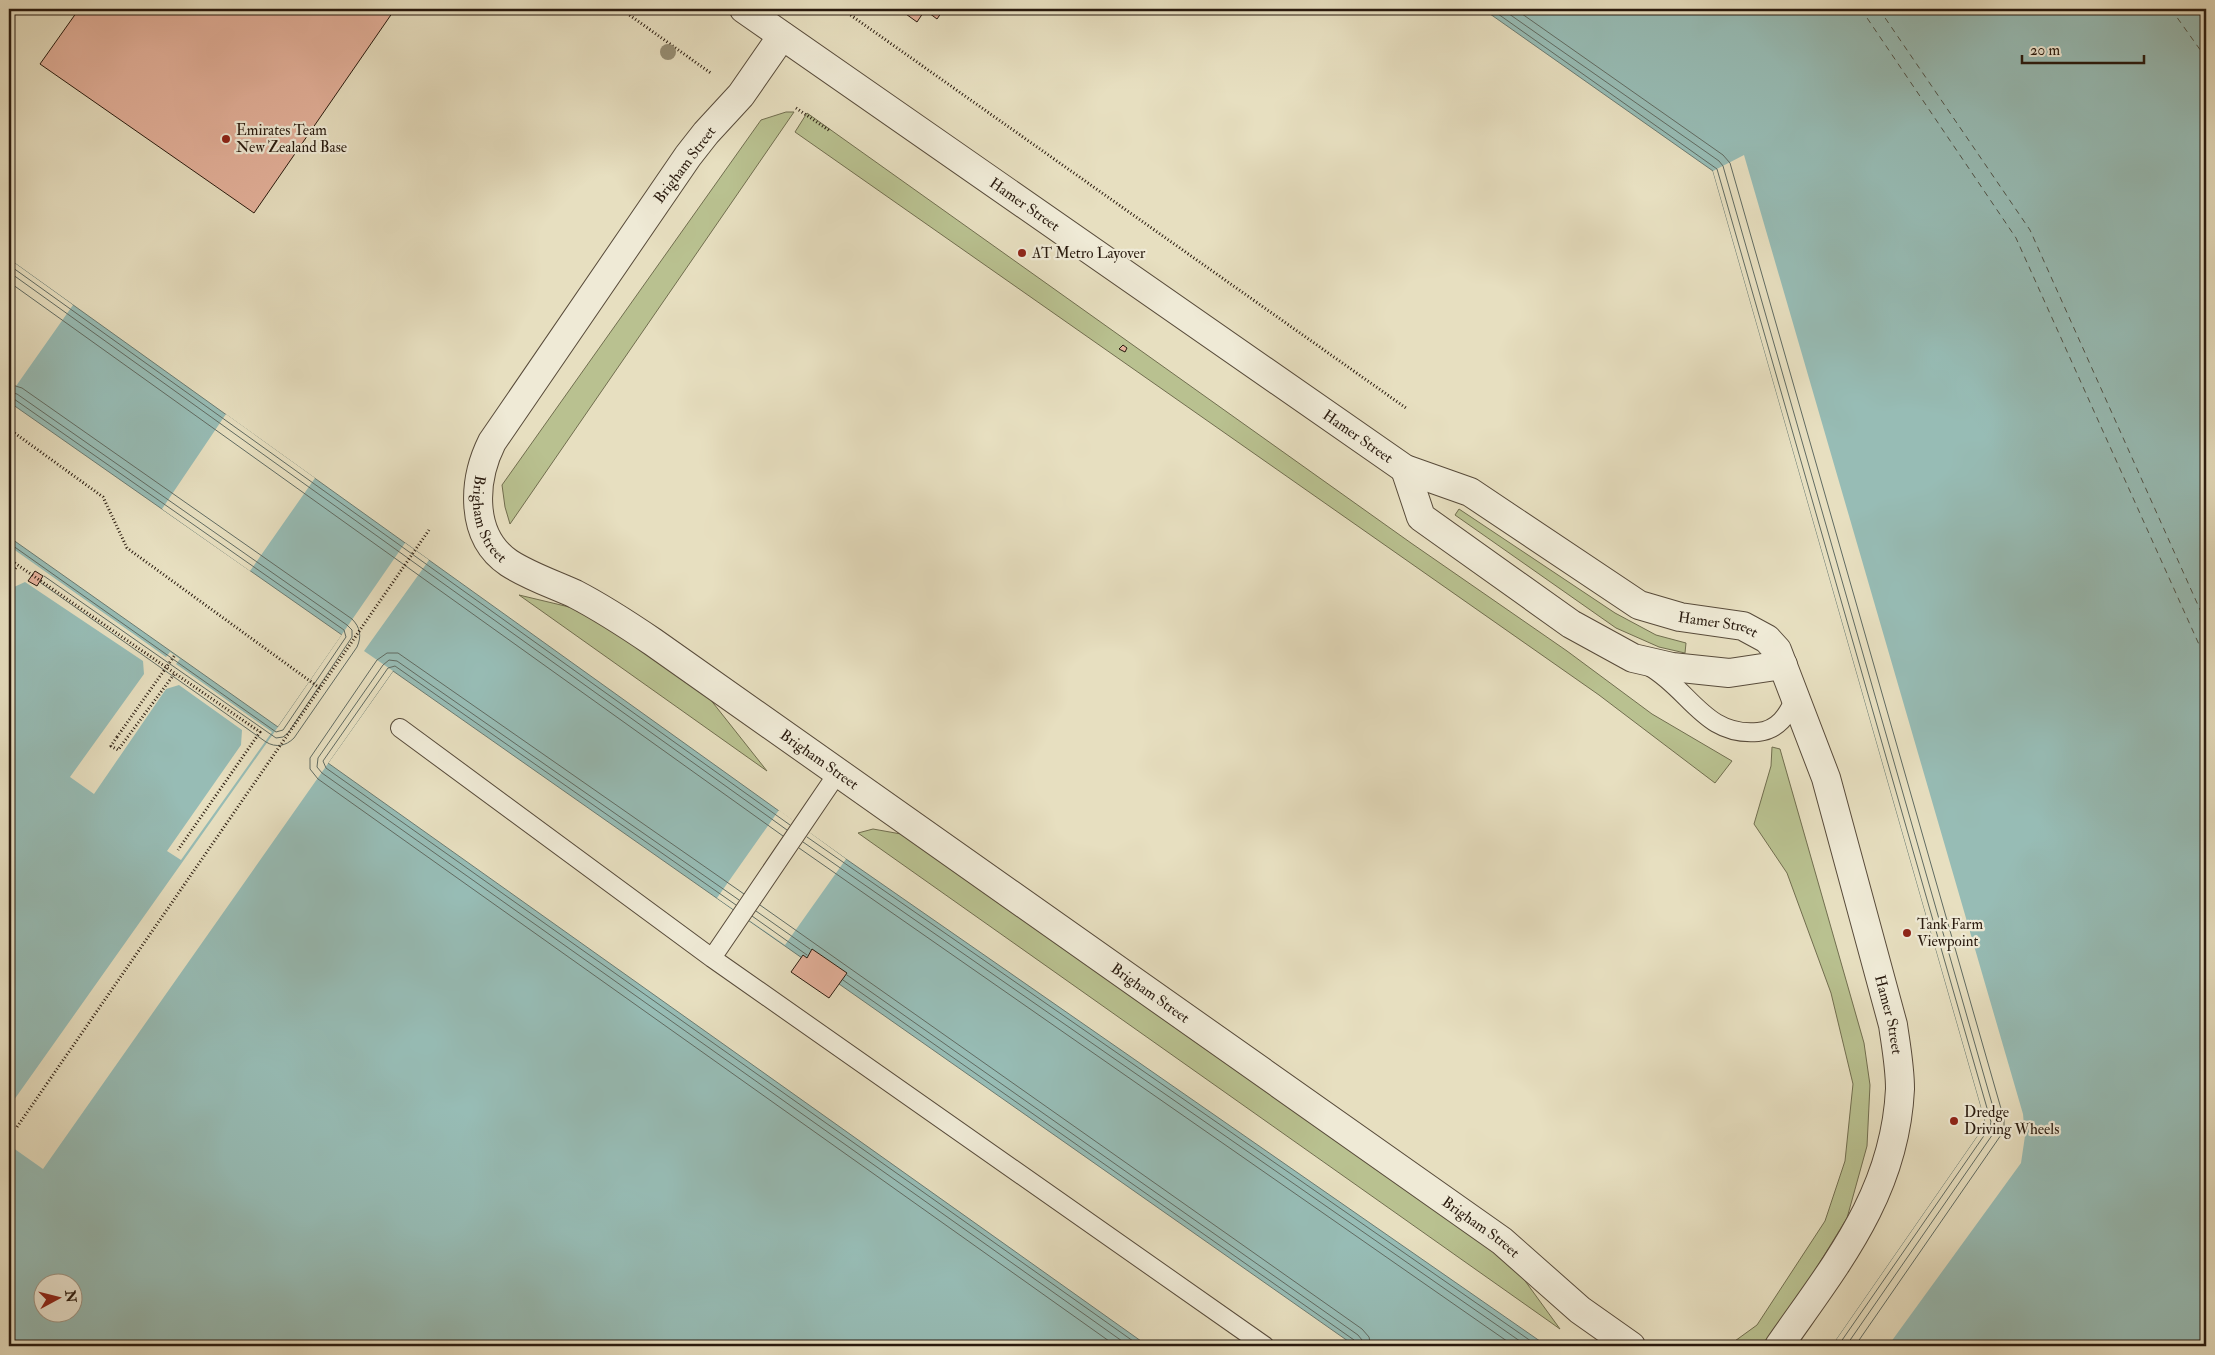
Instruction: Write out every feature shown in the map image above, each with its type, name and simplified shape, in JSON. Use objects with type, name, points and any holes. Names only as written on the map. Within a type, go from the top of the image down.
[{"type":"street","name":"Hamer Street","points":[[744,9],[1405,469],[1470,492],[1639,605],[1680,617],[1726,623],[1756,632],[1767,638],[1777,650],[1826,778],[1890,1015],[1898,1061],[1900,1088],[1892,1146],[1873,1201],[1854,1238],[1779,1346]]},
{"type":"street","name":"Brigham Street","points":[[782,36],[741,95],[688,156],[492,442],[484,459],[479,479],[480,519],[485,536],[492,547],[510,564],[575,594],[620,621],[1502,1241],[1574,1304],[1631,1346]]},
{"type":"street","name":"Hamer Street","points":[[1405,469],[1421,517],[1572,624],[1633,658],[1672,667],[1729,673],[1783,665]]},
{"type":"lane","points":[[1633,658],[1662,674],[1701,714],[1729,730],[1745,733],[1762,732],[1776,725],[1788,715],[1795,698]]},
{"type":"lane","points":[[400,728],[712,958],[1265,1346]]},
{"type":"lane","points":[[712,958],[837,774]]},
{"type":"path","points":[[621,9],[741,95]]},
{"type":"path","points":[[842,9],[1406,408]]},
{"type":"path","points":[[796,108],[830,131]]},
{"type":"path","points":[[9,429],[103,497],[127,548],[321,689]]},
{"type":"path","points":[[18,1127],[429,530]]},
{"type":"path","points":[[9,559],[260,732],[178,850]]},
{"type":"path","points":[[9,578],[17,566]]},
{"type":"path","points":[[175,655],[111,746],[118,750],[175,673]]},
{"type":"green space","points":[[786,112],[794,112],[510,524],[502,485],[761,120]]},
{"type":"green space","points":[[807,113],[1411,543],[1567,651],[1652,714],[1732,761],[1715,783],[1599,695],[795,132]]},
{"type":"green space","points":[[1459,509],[1615,613],[1656,635],[1686,643],[1685,653],[1659,647],[1616,628],[1455,515]]},
{"type":"green space","points":[[519,595],[586,611],[710,699],[767,771]]},
{"type":"green space","points":[[1772,747],[1780,749],[1864,1043],[1870,1085],[1867,1146],[1847,1218],[1776,1334],[1756,1346],[1728,1346],[1757,1325],[1825,1221],[1845,1161],[1853,1084],[1831,993],[1787,873],[1754,824],[1771,766]]},
{"type":"green space","points":[[873,829],[901,834],[1488,1243],[1515,1267],[1560,1329],[858,833]]},
{"type":"water","points":[[1483,9],[2206,9],[2206,1346],[1832,1346],[1986,1124],[1713,171]]},
{"type":"water","points":[[9,259],[846,859],[1547,1346],[1355,1346],[393,671],[328,763],[1148,1346],[9,1346],[9,537],[278,727],[342,635],[9,402]]},
{"type":"pier","points":[[1744,155],[2023,1114],[2025,1136],[2021,1163],[1888,1346],[1832,1346],[1986,1124],[1713,171]]},
{"type":"pier","points":[[9,259],[73,305],[9,396]]},
{"type":"pier","points":[[226,414],[315,478],[250,571],[162,509]]},
{"type":"pier","points":[[405,543],[429,560],[364,651],[393,671],[43,1169],[9,1145],[9,1107],[278,727]]},
{"type":"pier","points":[[9,546],[166,657],[170,652],[180,659],[176,664],[272,732],[181,860],[167,851],[241,745],[242,730],[179,685],[166,689],[94,794],[70,777],[144,674],[143,661],[25,582],[14,587],[9,595]]},
{"type":"pier","points":[[779,810],[846,859],[785,945],[717,898]]},
{"type":"building","name":"Emirates Team New Zealand Base","points":[[79,9],[395,9],[254,213],[40,64]]},
{"type":"building","points":[[899,9],[923,9],[925,10],[917,22]]},
{"type":"building","points":[[926,9],[944,9],[937,19]]},
{"type":"building","points":[[1123,345],[1127,348],[1125,352],[1119,349]]},
{"type":"building","points":[[35,571],[43,576],[37,586],[28,581]]},
{"type":"building","points":[[812,949],[847,973],[829,998],[791,972],[803,955],[807,958]]},
{"type":"ferry route","points":[[1861,9],[2016,238],[2206,660]]},
{"type":"ferry route","points":[[1879,9],[2030,230],[2206,623]]},
{"type":"ferry route","points":[[2171,9],[2206,58]]},
{"type":"place","name":"Emirates Team New Zealand Base","points":[[226,139]]},
{"type":"place","name":"AT Metro Layover","points":[[1022,253]]},
{"type":"place","name":"Tank Farm Viewpoint","points":[[1907,933]]},
{"type":"place","name":"Dredge Driving Wheels","points":[[1954,1121]]}]
